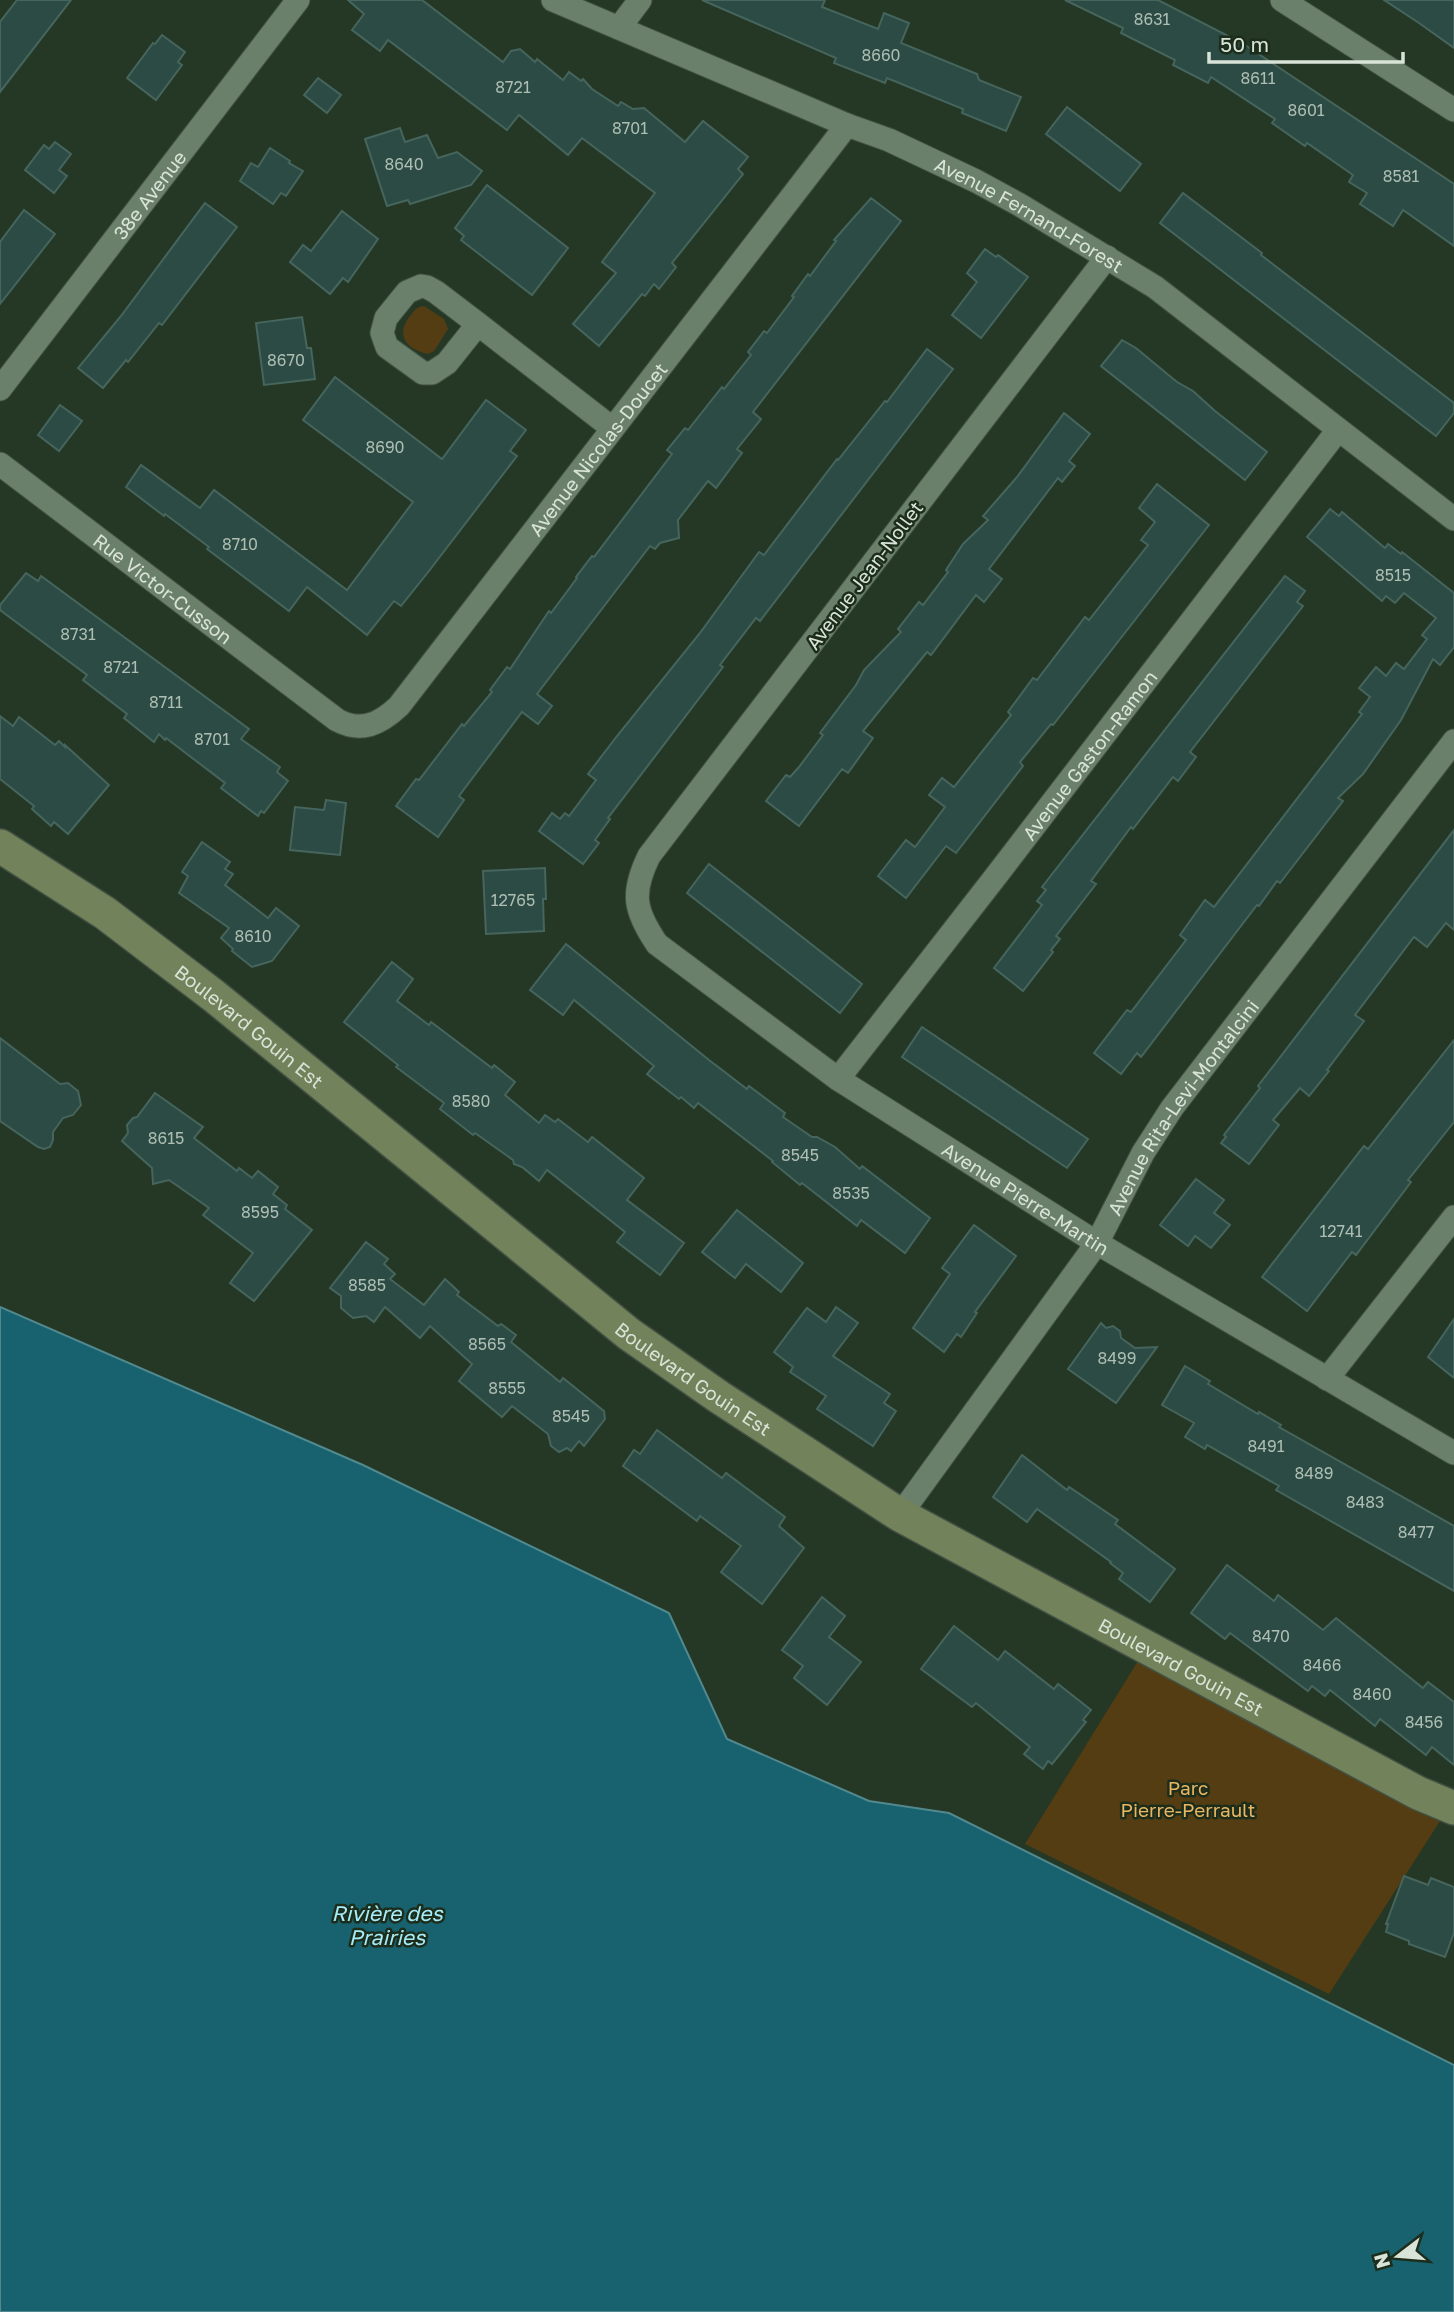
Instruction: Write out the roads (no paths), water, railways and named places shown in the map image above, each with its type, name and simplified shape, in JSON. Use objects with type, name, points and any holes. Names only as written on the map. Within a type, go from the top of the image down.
[{"type":"street","name":"38e Avenue","points":[[0,389],[298,0]]},
{"type":"street","name":"Avenue Fernand-Forest","points":[[553,0],[889,141],[976,181],[1155,287],[1454,519]]},
{"type":"street","points":[[619,28],[640,0]]},
{"type":"street","points":[[1282,0],[1454,110]]},
{"type":"street","name":"Avenue Nicolas-Doucet","points":[[326,712],[346,725],[359,727],[379,722],[389,715],[847,125]]},
{"type":"street","name":"Avenue Jean-Nollet","points":[[636,901],[639,877],[649,856],[1107,257]]},
{"type":"street","points":[[478,324],[612,428]]},
{"type":"street","name":"Avenue Gaston-Ramon","points":[[838,1079],[1338,430]]},
{"type":"street","name":"Rue Victor-Cusson","points":[[0,464],[326,712]]},
{"type":"street","name":"Avenue Rita-Levi-Montalcini","points":[[900,1515],[1097,1243],[1143,1153],[1172,1108],[1454,741]]},
{"type":"street","name":"Boulevard Gouin Est","points":[[0,846],[105,913],[214,996],[629,1334],[719,1397],[900,1515],[1418,1793],[1454,1808]]},
{"type":"street","name":"Avenue Pierre-Martin","points":[[636,901],[643,923],[657,944],[838,1079],[1097,1243],[1454,1453]]},
{"type":"street","points":[[1327,1379],[1454,1217]]},
{"type":"water","name":"Rivière des Prairies","points":[[0,1307],[363,1465],[669,1613],[727,1739],[869,1801],[949,1813],[1454,2065],[1454,2312],[0,2312]]},
{"type":"park label","name":"Parc Pierre-Perrault","points":[[1188,1798]]}]
